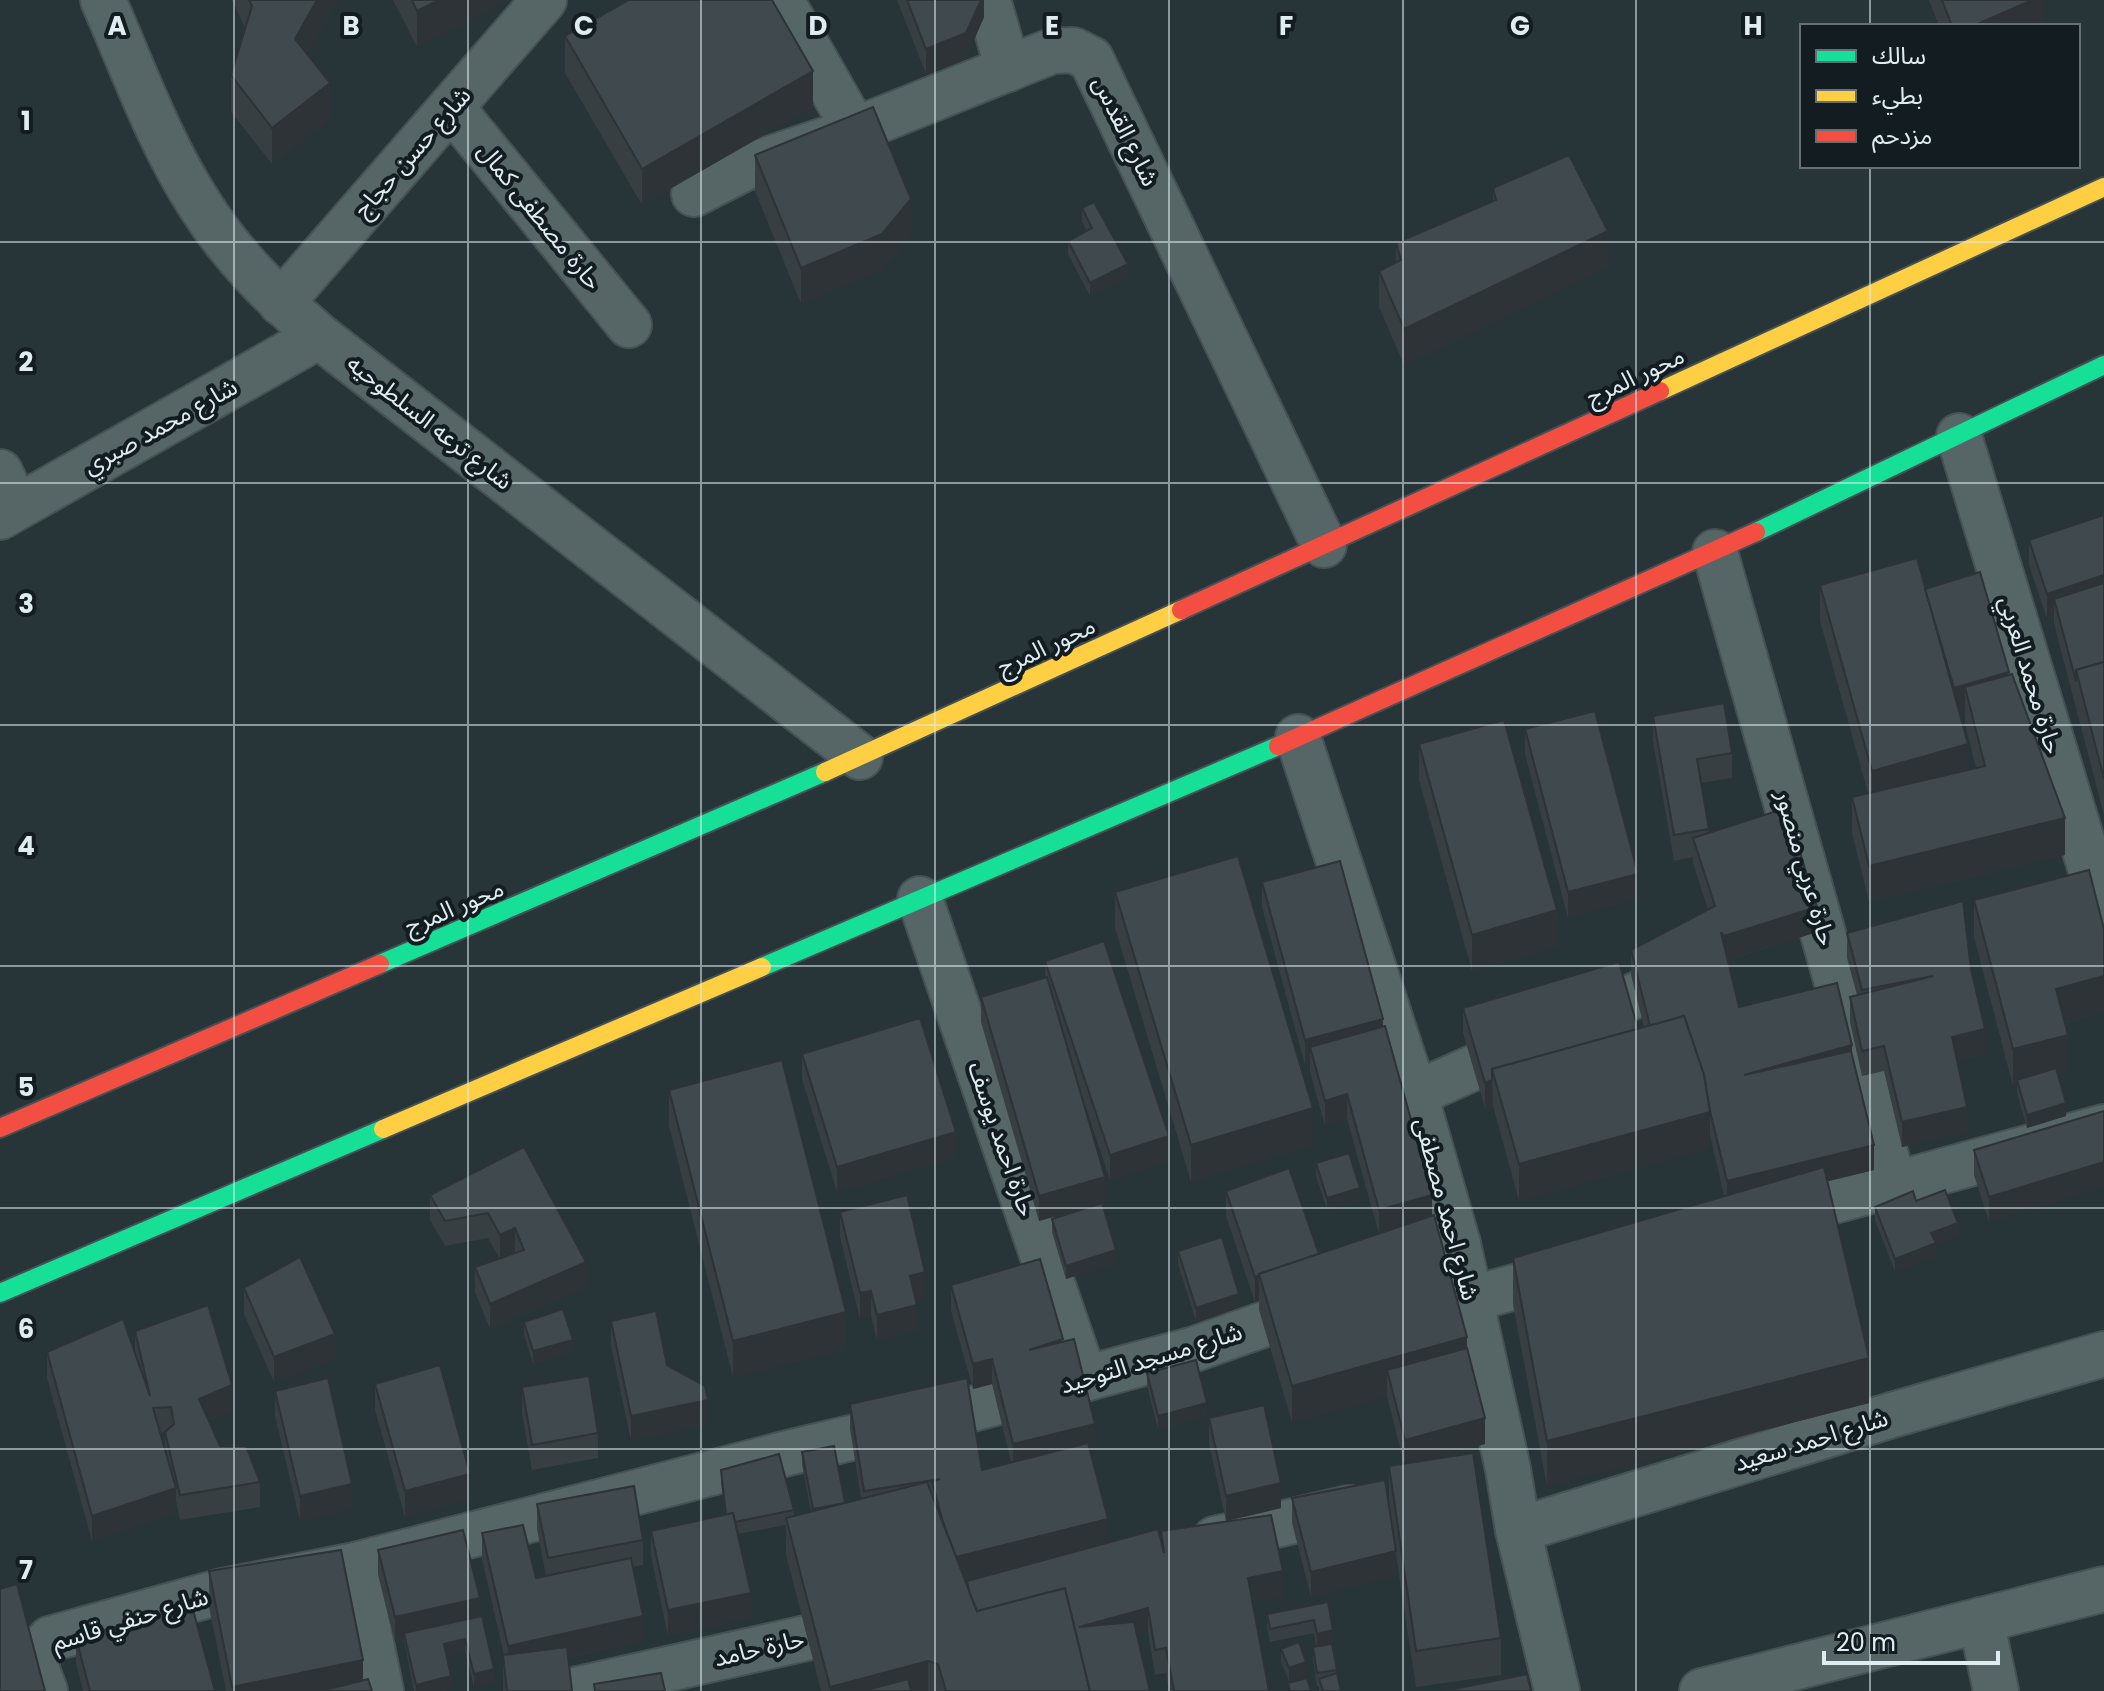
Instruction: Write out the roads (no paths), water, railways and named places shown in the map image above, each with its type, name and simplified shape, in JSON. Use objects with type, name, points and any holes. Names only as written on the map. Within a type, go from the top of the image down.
[{"type":"main road","name":"محور المرج","points":[[0,1128],[860,757],[2104,187]]},
{"type":"main road","points":[[0,1293],[1298,737],[1715,552],[2104,365]]},
{"type":"street","name":"شارع ترعه السلطوحيه","points":[[103,0],[168,147],[199,204],[237,257],[281,303],[319,336],[860,757]]},
{"type":"street","name":"شارع حسن حجاج","points":[[281,303],[544,0]]},
{"type":"street","points":[[781,0],[855,130]]},
{"type":"street","points":[[988,0],[1008,69]]},
{"type":"street","name":"شارع القدس","points":[[694,194],[751,165],[855,130],[1052,51],[1073,50],[1091,59],[1324,545]]},
{"type":"street","name":"حارة مصطفى كمال","points":[[451,107],[629,325]]},
{"type":"street","name":"شارع محمد صبري","points":[[5,499],[319,336]]},
{"type":"street","name":"حارة محمد العربي","points":[[1959,436],[2104,913]]},
{"type":"street","name":"حارة عربي منصور","points":[[1715,552],[1894,1184]]},
{"type":"street","name":"شارع احمد مصطفى","points":[[1298,737],[1415,1094],[1458,1244],[1471,1299],[1493,1473],[1518,1530],[1552,1690]]},
{"type":"street","name":"حارة احمد يوسف","points":[[920,899],[1085,1379]]},
{"type":"street","points":[[1415,1094],[1663,983]]},
{"type":"street","points":[[1743,1225],[2104,1127]]},
{"type":"street","name":"شارع مسجد التوحيد","points":[[788,1453],[968,1410],[1192,1350],[1435,1259],[1458,1244]]},
{"type":"street","points":[[1471,1299],[1607,1262]]},
{"type":"street","name":"شارع احمد سعيد","points":[[1518,1530],[1892,1415],[2104,1354]]},
{"type":"street","name":"شارع حنفي قاسم","points":[[41,1672],[50,1639],[223,1591],[355,1565],[788,1453]]},
{"type":"street","points":[[1175,1549],[1385,1500]]},
{"type":"street","points":[[355,1565],[381,1691]]},
{"type":"street","points":[[1702,1691],[2104,1589]]},
{"type":"street","name":"حارة حامد","points":[[570,1691],[905,1615]]},
{"type":"street","points":[[1981,1620],[1996,1691]]}]
